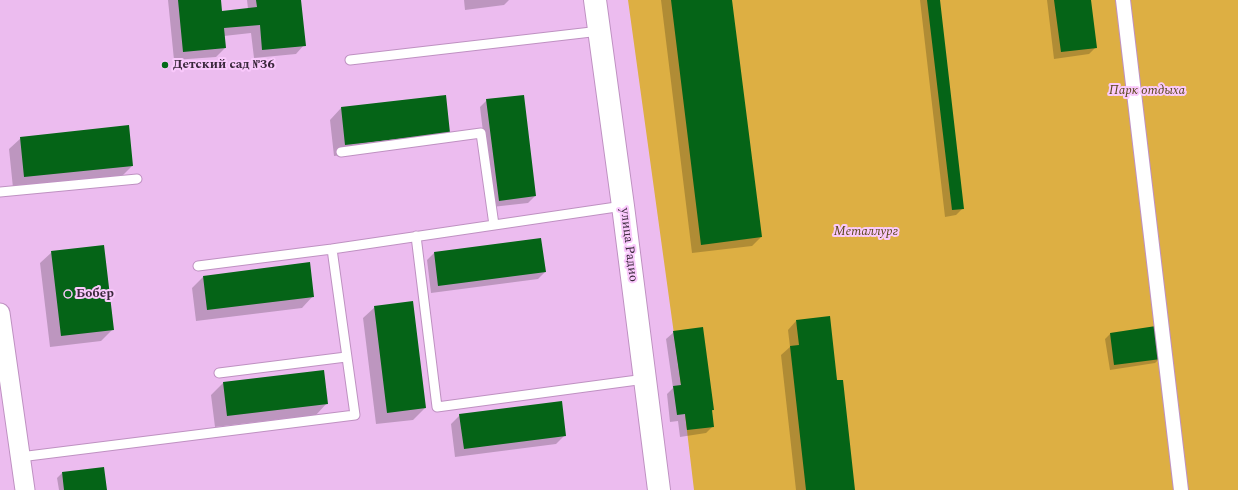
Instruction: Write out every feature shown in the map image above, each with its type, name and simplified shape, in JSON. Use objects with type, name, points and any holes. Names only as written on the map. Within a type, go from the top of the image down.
[{"type":"main road","name":"улица Радио","points":[[595,0],[624,206],[659,490]]},
{"type":"street","points":[[1123,0],[1181,490]]},
{"type":"street","points":[[0,313],[2,349],[25,490]]},
{"type":"lane","points":[[350,60],[600,31]]},
{"type":"lane","points":[[341,152],[481,133],[494,225]]},
{"type":"lane","points":[[0,192],[137,178]]},
{"type":"lane","points":[[198,266],[624,206]]},
{"type":"lane","points":[[416,236],[437,407],[645,379]]},
{"type":"lane","points":[[20,457],[355,414],[332,248]]},
{"type":"lane","points":[[219,373],[346,357]]},
{"type":"green space","name":"Металлург","points":[[628,0],[1238,0],[1238,490],[694,490],[685,414]]},
{"type":"building","points":[[178,0],[221,0],[222,11],[257,7],[256,0],[301,0],[306,46],[262,50],[260,25],[224,28],[226,48],[183,52]]},
{"type":"building","points":[[671,0],[732,0],[762,237],[701,245]]},
{"type":"building","points":[[927,0],[940,0],[964,209],[952,210]]},
{"type":"building","points":[[1054,0],[1091,0],[1097,48],[1061,52]]},
{"type":"building","points":[[446,95],[450,133],[345,145],[341,107]]},
{"type":"building","points":[[524,95],[536,196],[499,201],[486,99]]},
{"type":"building","points":[[129,125],[133,166],[24,177],[20,137]]},
{"type":"building","points":[[541,238],[546,272],[438,286],[434,252]]},
{"type":"building","points":[[104,245],[114,330],[61,336],[51,251]]},
{"type":"building","points":[[310,262],[314,297],[207,310],[203,276]]},
{"type":"building","points":[[413,301],[426,408],[387,413],[374,306]]},
{"type":"building","points":[[830,316],[837,380],[843,380],[855,490],[806,490],[790,346],[799,345],[796,320]]},
{"type":"building","points":[[1156,326],[1161,359],[1114,365],[1110,333]]},
{"type":"building","points":[[703,327],[714,410],[712,410],[714,427],[687,430],[685,414],[677,415],[673,386],[681,385],[673,331]]},
{"type":"building","points":[[324,370],[328,404],[227,416],[223,382]]},
{"type":"building","points":[[562,401],[566,436],[464,449],[459,414]]},
{"type":"building","points":[[104,467],[107,490],[64,490],[62,472]]},
{"type":"place","name":"Детский сад №36","points":[[165,65]]},
{"type":"place","name":"Бобер","points":[[68,294]]},
{"type":"park label","name":"Парк отдыха","points":[[1147,91]]}]
